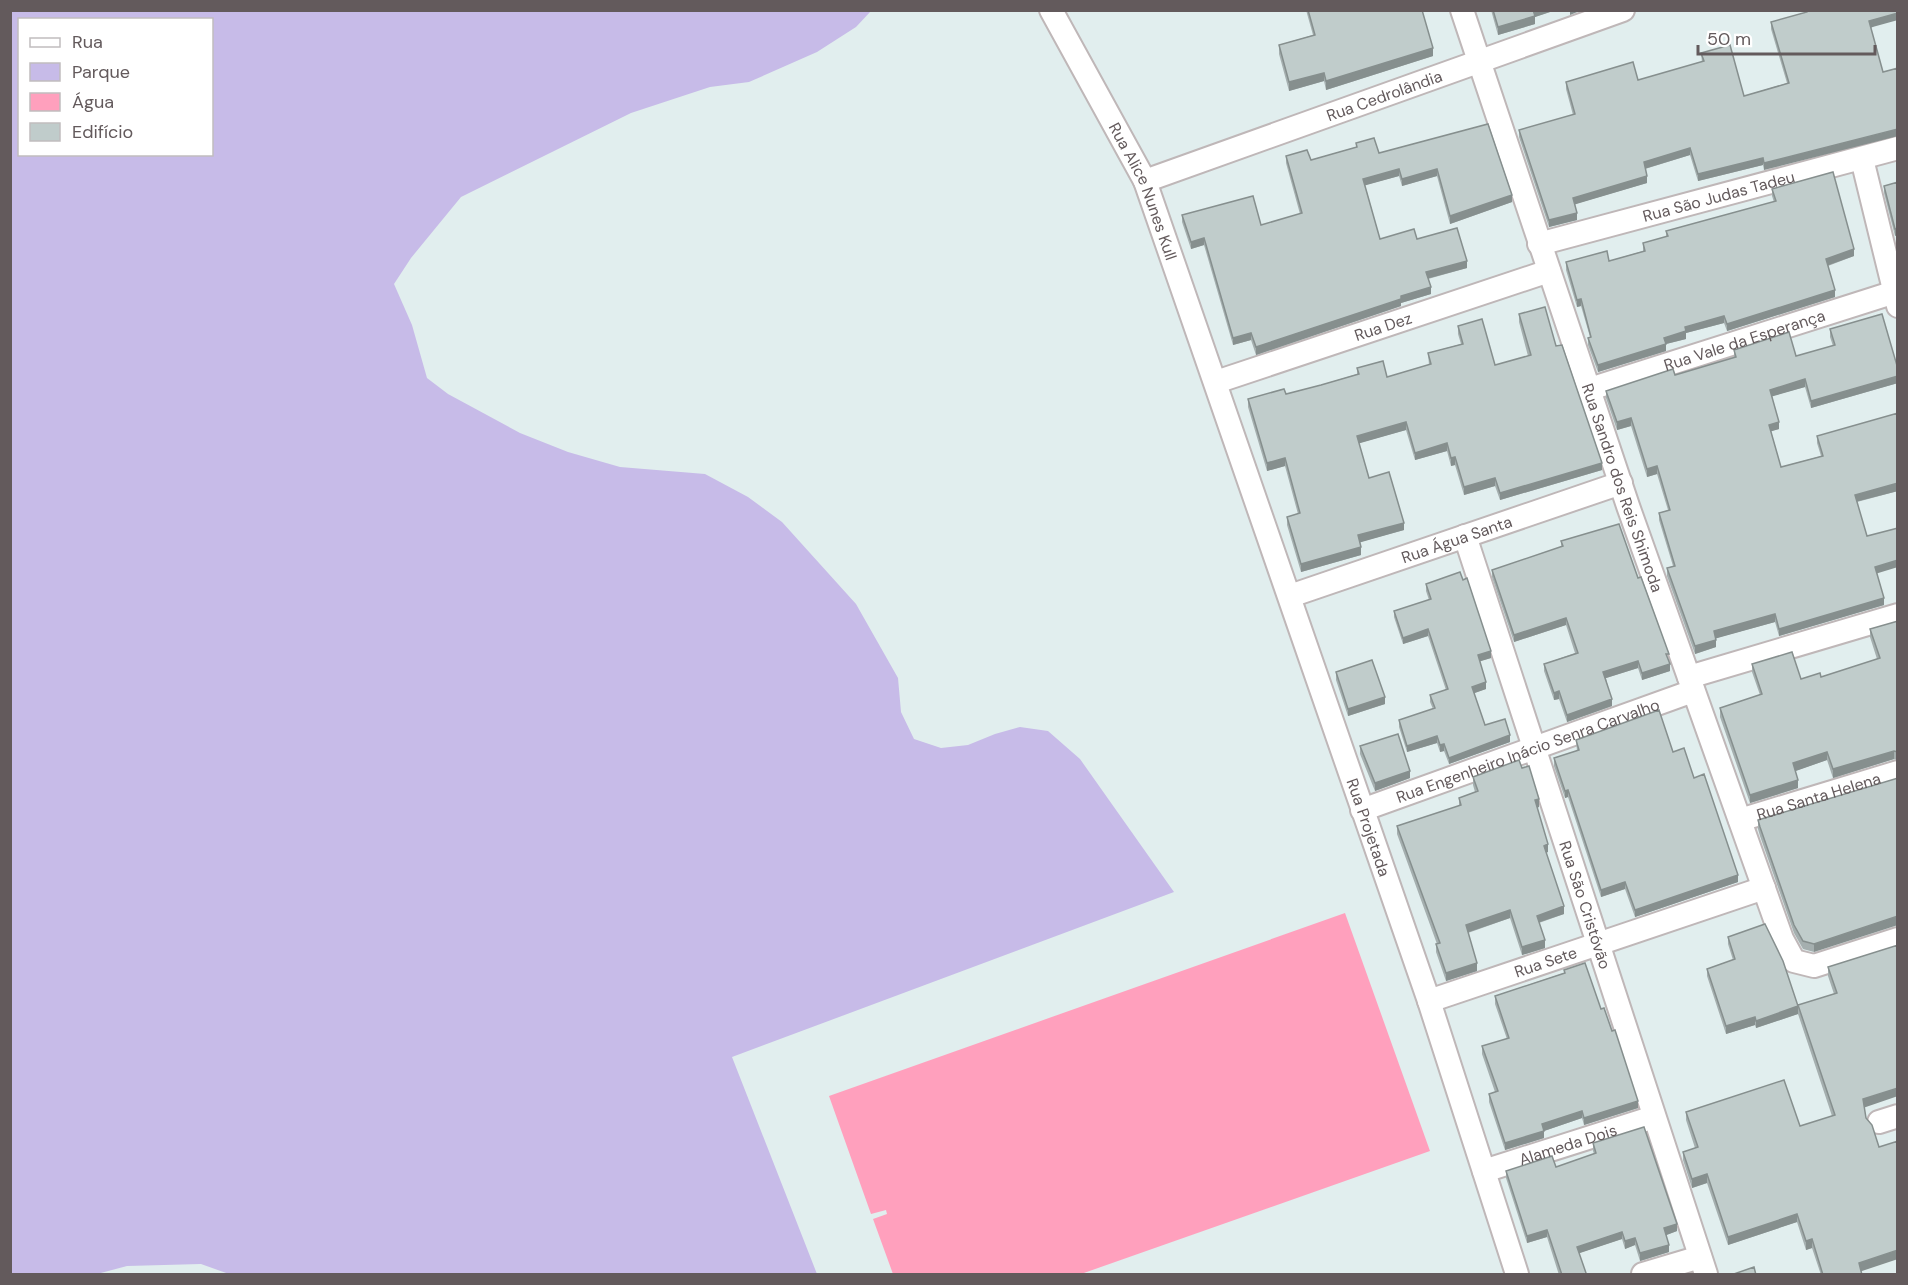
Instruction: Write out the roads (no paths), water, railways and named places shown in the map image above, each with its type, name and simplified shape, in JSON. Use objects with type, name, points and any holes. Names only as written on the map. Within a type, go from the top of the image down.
[{"type":"street","name":"Rua Alice Nunes Kull","points":[[1051,10],[1145,181],[1215,382]]},
{"type":"street","name":"Rua Sandro dos Reis Shimoda","points":[[1462,10],[1621,483],[1782,939],[1794,961],[1814,966],[1898,939]]},
{"type":"street","name":"Rua Cedrolândia","points":[[1145,181],[1618,11]]},
{"type":"street","name":"Rua São Judas Tadeu","points":[[1539,244],[1898,148]]},
{"type":"street","points":[[1862,159],[1896,296]]},
{"type":"street","name":"Rua Dez","points":[[1215,382],[1549,271]]},
{"type":"street","name":"Rua Vale da Esperança","points":[[1590,389],[1896,296]]},
{"type":"street","name":"Rua Projetada","points":[[1215,382],[1429,1001],[1517,1275]]},
{"type":"street","name":"Rua Água Santa","points":[[1290,596],[1621,483]]},
{"type":"street","name":"Rua São Cristóvão","points":[[1465,536],[1703,1266]]},
{"type":"street","name":"Rua Engenheiro Inácio Senra Carvalho","points":[[1362,810],[1535,747],[1691,684],[1898,615]]},
{"type":"street","name":"Rua Santa Helena","points":[[1740,820],[1898,772]]},
{"type":"street","name":"Rua Sete","points":[[1429,1001],[1764,888]]},
{"type":"street","name":"Alameda Dois","points":[[1484,1171],[1654,1117]]},
{"type":"street","points":[[1643,1275],[1703,1266]]},
{"type":"water","points":[[1345,913],[1430,1151],[1081,1274],[893,1274],[873,1219],[887,1214],[886,1210],[871,1214],[829,1096]]}]
